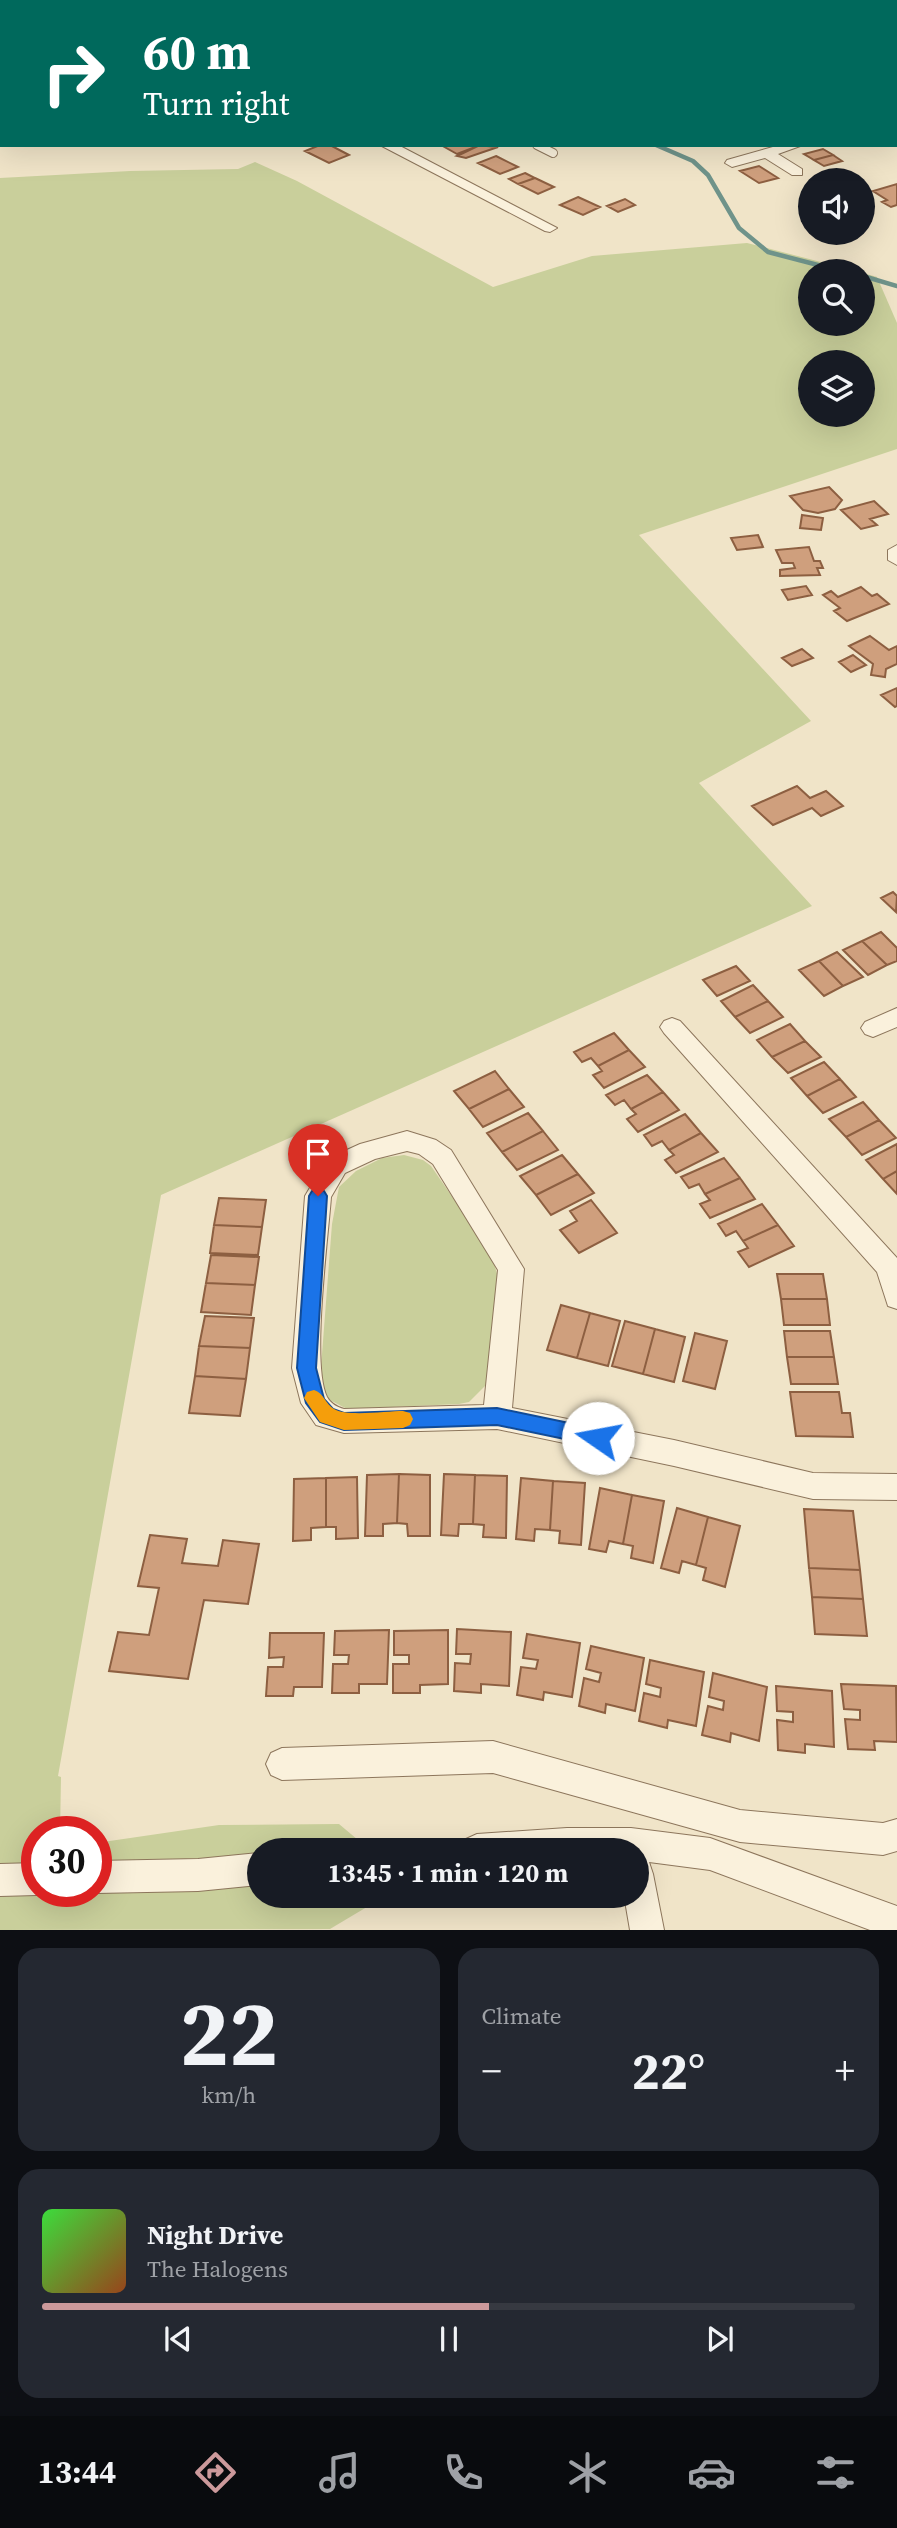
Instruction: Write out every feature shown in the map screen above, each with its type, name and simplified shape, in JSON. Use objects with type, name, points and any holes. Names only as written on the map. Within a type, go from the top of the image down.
[{"type":"street","points":[[395,147],[550,228]]},
{"type":"street","points":[[732,163],[790,147]]},
{"type":"street","points":[[768,154],[797,172]]},
{"type":"street","points":[[897,550],[897,560]]},
{"type":"street","points":[[873,1028],[897,1017]]},
{"type":"street","points":[[672,1027],[889,1267],[897,1298]]},
{"type":"street","points":[[497,1417],[511,1269],[442,1157],[427,1147],[407,1141],[369,1151],[336,1166],[318,1196],[306,1368],[315,1403],[326,1416],[344,1421],[497,1417],[674,1453],[813,1486],[897,1487]]},
{"type":"street","points":[[282,1764],[493,1757],[740,1826],[883,1839],[897,1835]]},
{"type":"street","points":[[649,1856],[710,1854],[897,1923]]},
{"type":"street","points":[[112,1877],[198,1875],[247,1870]]},
{"type":"street","points":[[0,1880],[21,1879]]},
{"type":"street","points":[[643,1908],[647,1930]]},
{"type":"lane","points":[[541,147],[553,153]]},
{"type":"green space","points":[[255,162],[297,181],[493,287],[592,256],[747,243],[809,259],[798,259],[798,336],[875,336],[875,276],[897,323],[897,449],[639,535],[811,721],[699,783],[812,906],[161,1195],[58,1776],[61,1777],[60,1816],[21,1816],[21,1907],[112,1907],[112,1841],[219,1825],[339,1824],[356,1838],[247,1838],[247,1908],[365,1908],[330,1929],[0,1930],[0,178],[238,169]]},
{"type":"green space","points":[[404,1155],[423,1160],[431,1166],[491,1253],[498,1277],[486,1385],[469,1402],[459,1404],[347,1409],[328,1399],[320,1380],[332,1224],[339,1187],[356,1171],[382,1158]]},
{"type":"building","points":[[315,147],[334,147],[349,155],[329,163],[305,151]]},
{"type":"building","points":[[445,147],[475,147],[457,154]]},
{"type":"building","points":[[476,147],[498,147],[466,158],[457,156]]},
{"type":"building","points":[[823,149],[833,155],[814,160],[804,154]]},
{"type":"building","points":[[833,155],[842,161],[824,166],[814,160]]},
{"type":"building","points":[[496,156],[518,167],[500,174],[478,163]]},
{"type":"building","points":[[759,166],[778,178],[759,183],[740,171]]},
{"type":"building","points":[[525,173],[535,178],[518,184],[509,179]]},
{"type":"building","points":[[535,178],[554,187],[538,194],[518,184]]},
{"type":"building","points":[[897,184],[897,205],[891,207],[882,202],[887,200],[875,190]]},
{"type":"building","points":[[578,197],[600,207],[583,215],[560,205]]},
{"type":"building","points":[[625,199],[635,205],[618,212],[607,206]]},
{"type":"building","points":[[829,487],[842,500],[835,509],[818,513],[803,510],[790,496]]},
{"type":"building","points":[[874,501],[888,514],[870,519],[877,525],[861,529],[841,510]]},
{"type":"building","points":[[802,515],[823,518],[821,530],[800,528]]},
{"type":"building","points":[[758,535],[763,547],[737,550],[731,538]]},
{"type":"building","points":[[809,547],[814,561],[820,561],[823,568],[817,568],[820,575],[780,576],[780,570],[795,568],[793,563],[782,563],[776,550]]},
{"type":"building","points":[[806,586],[812,595],[788,600],[782,590]]},
{"type":"building","points":[[861,587],[872,596],[877,594],[889,604],[847,621],[834,611],[840,608],[823,595],[831,591],[838,597]]},
{"type":"building","points":[[870,636],[889,650],[897,646],[897,664],[886,669],[885,677],[871,675],[873,664],[849,646]]},
{"type":"building","points":[[802,649],[813,658],[792,666],[782,658]]},
{"type":"building","points":[[853,655],[866,665],[851,672],[839,662]]},
{"type":"building","points":[[897,688],[897,706],[895,707],[881,695]]},
{"type":"building","points":[[797,786],[810,798],[826,791],[843,806],[821,816],[812,808],[773,825],[752,806]]},
{"type":"building","points":[[893,892],[897,896],[896,912],[881,898]]},
{"type":"building","points":[[881,932],[897,948],[897,961],[887,965],[862,941]]},
{"type":"building","points":[[862,941],[887,965],[868,975],[843,950]]},
{"type":"building","points":[[837,952],[863,977],[843,986],[819,961]]},
{"type":"building","points":[[819,961],[843,986],[824,996],[799,970]]},
{"type":"building","points":[[736,966],[750,981],[717,996],[703,980]]},
{"type":"building","points":[[753,985],[768,1001],[735,1017],[721,1001]]},
{"type":"building","points":[[768,1001],[783,1017],[750,1033],[735,1017]]},
{"type":"building","points":[[790,1024],[805,1041],[772,1057],[757,1040]]},
{"type":"building","points":[[614,1033],[629,1050],[598,1066],[591,1058],[582,1062],[574,1052]]},
{"type":"building","points":[[805,1041],[821,1057],[788,1073],[772,1057]]},
{"type":"building","points":[[629,1050],[645,1067],[604,1088],[593,1075],[602,1071],[598,1066]]},
{"type":"building","points":[[824,1062],[840,1079],[807,1096],[791,1078]]},
{"type":"building","points":[[495,1071],[509,1089],[469,1109],[454,1091]]},
{"type":"building","points":[[647,1075],[663,1092],[631,1109],[624,1100],[615,1105],[606,1095]]},
{"type":"building","points":[[840,1079],[856,1097],[823,1113],[807,1096]]},
{"type":"building","points":[[509,1089],[524,1107],[483,1127],[469,1109]]},
{"type":"building","points":[[663,1092],[679,1110],[638,1132],[627,1119],[636,1114],[631,1109]]},
{"type":"building","points":[[863,1102],[879,1120],[846,1137],[829,1119]]},
{"type":"building","points":[[528,1113],[543,1131],[502,1152],[487,1133]]},
{"type":"building","points":[[685,1114],[701,1133],[669,1150],[662,1141],[652,1146],[644,1135]]},
{"type":"building","points":[[879,1120],[896,1138],[862,1155],[846,1137]]},
{"type":"building","points":[[543,1131],[558,1150],[517,1170],[502,1152]]},
{"type":"building","points":[[701,1133],[718,1152],[676,1173],[665,1160],[674,1155],[669,1150]]},
{"type":"building","points":[[897,1144],[897,1171],[883,1179],[866,1160]]},
{"type":"building","points":[[562,1155],[578,1174],[536,1195],[520,1176]]},
{"type":"building","points":[[724,1158],[740,1178],[705,1194],[699,1184],[689,1188],[681,1177]]},
{"type":"building","points":[[897,1171],[897,1194],[883,1179]]},
{"type":"building","points":[[578,1174],[594,1193],[551,1215],[536,1195]]},
{"type":"building","points":[[740,1178],[755,1199],[710,1218],[700,1204],[710,1200],[705,1194]]},
{"type":"building","points":[[219,1198],[266,1200],[262,1227],[214,1225]]},
{"type":"building","points":[[591,1200],[617,1233],[579,1253],[560,1230],[577,1221],[570,1211]]},
{"type":"building","points":[[762,1204],[778,1225],[743,1241],[736,1231],[726,1236],[718,1224]]},
{"type":"building","points":[[214,1225],[262,1227],[258,1255],[210,1253]]},
{"type":"building","points":[[778,1225],[794,1246],[749,1267],[738,1252],[748,1248],[743,1241]]},
{"type":"building","points":[[211,1255],[259,1257],[255,1285],[206,1283]]},
{"type":"building","points":[[777,1274],[823,1274],[827,1299],[781,1299]]},
{"type":"building","points":[[206,1283],[255,1285],[251,1315],[201,1312]]},
{"type":"building","points":[[781,1299],[827,1299],[830,1325],[784,1325]]},
{"type":"building","points":[[561,1305],[590,1313],[577,1358],[547,1350]]},
{"type":"building","points":[[590,1313],[620,1321],[608,1366],[577,1358]]},
{"type":"building","points":[[205,1316],[254,1318],[250,1348],[199,1346]]},
{"type":"building","points":[[625,1321],[655,1329],[643,1374],[612,1366]]},
{"type":"building","points":[[655,1329],[685,1337],[674,1382],[643,1374]]},
{"type":"building","points":[[784,1331],[830,1331],[834,1357],[787,1357]]},
{"type":"building","points":[[695,1333],[727,1341],[715,1389],[683,1381]]},
{"type":"building","points":[[199,1346],[250,1348],[246,1379],[195,1376]]},
{"type":"building","points":[[787,1357],[834,1357],[838,1384],[791,1384]]},
{"type":"building","points":[[195,1376],[246,1379],[240,1416],[189,1413]]},
{"type":"building","points":[[790,1392],[839,1392],[842,1413],[850,1413],[853,1437],[796,1436]]},
{"type":"building","points":[[399,1474],[430,1475],[430,1536],[408,1536],[407,1524],[397,1523]]},
{"type":"building","points":[[399,1474],[397,1523],[383,1524],[383,1536],[365,1536],[367,1475]]},
{"type":"building","points":[[444,1474],[475,1475],[473,1524],[459,1524],[458,1536],[441,1535]]},
{"type":"building","points":[[475,1475],[507,1476],[506,1538],[483,1537],[484,1525],[473,1524]]},
{"type":"building","points":[[357,1477],[358,1538],[336,1539],[336,1527],[326,1527],[326,1478]]},
{"type":"building","points":[[326,1478],[326,1527],[311,1528],[311,1540],[293,1541],[294,1479]]},
{"type":"building","points":[[521,1478],[553,1481],[550,1530],[535,1529],[534,1541],[516,1539]]},
{"type":"building","points":[[553,1481],[585,1483],[581,1545],[559,1543],[560,1531],[550,1530]]},
{"type":"building","points":[[600,1488],[632,1495],[623,1544],[609,1541],[606,1552],[589,1549]]},
{"type":"building","points":[[632,1495],[664,1501],[653,1563],[631,1558],[633,1546],[623,1544]]},
{"type":"building","points":[[677,1508],[708,1517],[696,1565],[682,1561],[679,1573],[661,1568]]},
{"type":"building","points":[[804,1509],[853,1511],[860,1570],[809,1568]]},
{"type":"building","points":[[708,1517],[740,1526],[725,1587],[703,1580],[706,1568],[696,1565]]},
{"type":"building","points":[[150,1535],[187,1539],[182,1563],[218,1566],[223,1540],[259,1544],[248,1604],[204,1600],[188,1679],[109,1671],[118,1632],[149,1635],[159,1588],[138,1586]]},
{"type":"building","points":[[809,1568],[860,1570],[863,1599],[812,1597]]},
{"type":"building","points":[[812,1597],[863,1599],[867,1636],[815,1634]]},
{"type":"building","points":[[457,1629],[511,1632],[509,1686],[481,1684],[481,1693],[454,1691],[455,1663],[470,1664],[471,1654],[456,1654]]},
{"type":"building","points":[[389,1630],[387,1684],[359,1684],[359,1693],[332,1693],[333,1664],[348,1664],[349,1655],[334,1655],[335,1631]]},
{"type":"building","points":[[448,1630],[448,1684],[420,1685],[420,1693],[393,1693],[393,1664],[409,1664],[409,1655],[394,1655],[394,1631]]},
{"type":"building","points":[[270,1633],[324,1633],[322,1687],[294,1687],[293,1696],[266,1696],[268,1667],[283,1667],[284,1657],[269,1658]]},
{"type":"building","points":[[527,1634],[580,1643],[572,1697],[544,1692],[543,1700],[517,1695],[521,1667],[536,1669],[538,1660],[523,1658]]},
{"type":"building","points":[[591,1646],[644,1658],[635,1711],[606,1704],[605,1713],[579,1706],[584,1678],[599,1682],[601,1673],[586,1669]]},
{"type":"building","points":[[650,1660],[704,1672],[696,1726],[668,1720],[667,1728],[639,1721],[644,1693],[660,1697],[661,1688],[646,1684]]},
{"type":"building","points":[[713,1673],[767,1687],[759,1741],[731,1733],[730,1742],[702,1735],[708,1706],[723,1710],[724,1701],[709,1697]]},
{"type":"building","points":[[841,1684],[896,1686],[897,1742],[874,1741],[875,1750],[848,1749],[845,1719],[860,1720],[860,1710],[844,1709]]},
{"type":"building","points":[[776,1686],[832,1691],[834,1747],[805,1744],[805,1753],[778,1750],[777,1720],[793,1722],[793,1712],[777,1711]]},
{"type":"waterway","points":[[661,147],[693,161],[708,175],[739,228],[768,252],[798,260]]},
{"type":"waterway","points":[[875,280],[897,286]]},
{"type":"slow traffic","points":[[314,1398],[326,1416],[344,1421],[403,1419]]},
{"type":"route","points":[[318,1196],[306,1368],[315,1403],[326,1416],[344,1421],[497,1417],[598,1438]]}]
